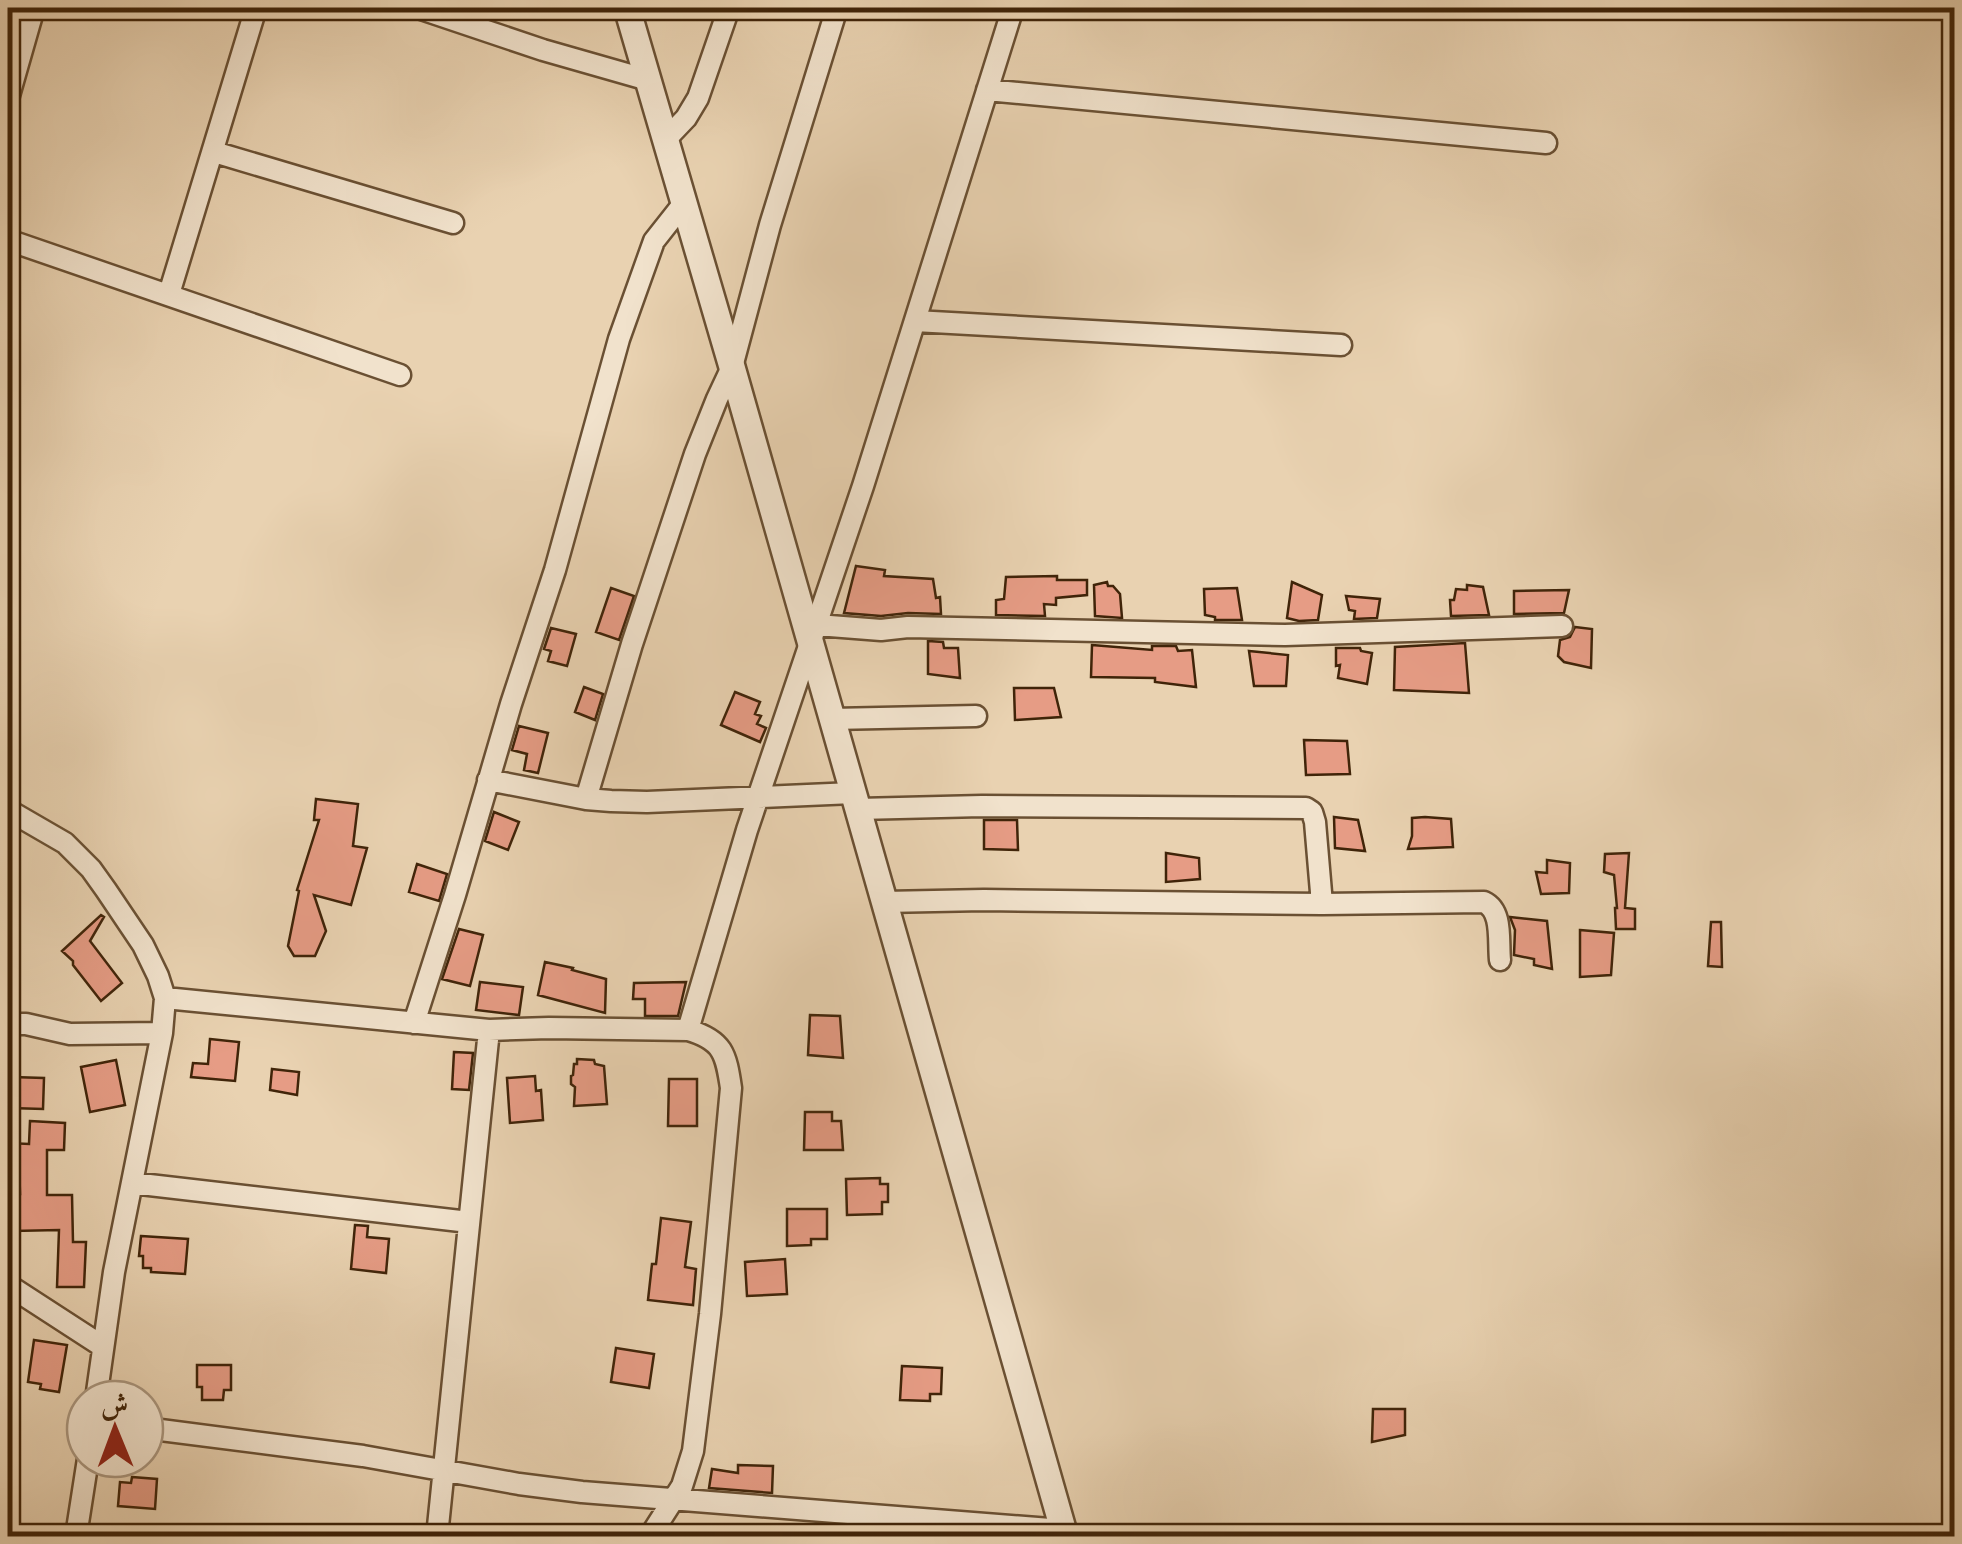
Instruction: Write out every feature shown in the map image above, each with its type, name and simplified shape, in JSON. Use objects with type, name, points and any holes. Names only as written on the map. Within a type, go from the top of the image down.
[{"type":"street","points":[[8,99],[34,8]]},
{"type":"street","points":[[170,294],[256,8]]},
{"type":"street","points":[[418,8],[648,80]]},
{"type":"street","points":[[666,140],[698,98],[729,8]]},
{"type":"street","points":[[586,799],[632,644],[696,454],[732,368],[770,225],[837,8]]},
{"type":"street","points":[[688,1030],[716,928],[864,486],[1014,8]]},
{"type":"street","points":[[165,1431],[363,1456],[582,1492],[1064,1533],[832,719],[813,634],[628,9]]},
{"type":"street","points":[[987,90],[1546,143]]},
{"type":"street","points":[[214,152],[453,222]]},
{"type":"street","points":[[414,1023],[510,704],[555,570],[619,340],[654,241],[684,203]]},
{"type":"street","points":[[8,240],[400,375]]},
{"type":"street","points":[[914,321],[1341,345]]},
{"type":"street","points":[[813,634],[908,626],[1286,635],[1562,626]]},
{"type":"street","points":[[832,719],[976,716]]},
{"type":"street","points":[[488,780],[586,799],[648,802],[758,797],[1018,806],[1306,808],[1316,822],[1322,904]]},
{"type":"street","points":[[8,810],[65,843],[91,869],[142,945],[166,998],[98,1379]]},
{"type":"street","points":[[884,902],[1484,902],[1496,914],[1500,960]]},
{"type":"street","points":[[166,998],[489,1030],[688,1030],[708,1036],[720,1047],[731,1088],[696,1433],[686,1475],[675,1500],[650,1536]]},
{"type":"street","points":[[8,1024],[70,1034],[162,1033]]},
{"type":"street","points":[[436,1536],[489,1030]]},
{"type":"street","points":[[132,1183],[469,1222]]},
{"type":"street","points":[[8,1285],[102,1346]]},
{"type":"street","points":[[76,1536],[85,1479]]},
{"type":"building","points":[[856,566],[885,570],[884,576],[933,579],[941,614],[844,613]]},
{"type":"building","points":[[1057,576],[1057,580],[1087,580],[1087,595],[1056,598],[1056,605],[1044,604],[1045,616],[996,615],[996,600],[1004,599],[1006,577]]},
{"type":"building","points":[[1107,582],[1120,594],[1122,618],[1095,616],[1094,585]]},
{"type":"building","points":[[1292,582],[1322,595],[1318,620],[1287,618]]},
{"type":"building","points":[[1467,585],[1483,587],[1489,615],[1451,616],[1450,600],[1454,600],[1456,589],[1467,590]]},
{"type":"building","points":[[611,588],[634,596],[619,640],[596,632]]},
{"type":"building","points":[[1237,588],[1242,620],[1215,620],[1205,615],[1204,589]]},
{"type":"building","points":[[1569,590],[1564,613],[1514,614],[1514,591]]},
{"type":"building","points":[[1346,596],[1380,599],[1377,618],[1354,619],[1355,611],[1349,610]]},
{"type":"building","points":[[1575,627],[1592,629],[1591,668],[1564,662],[1558,656],[1560,640],[1570,637]]},
{"type":"building","points":[[551,628],[576,634],[567,666],[548,661],[551,651],[544,649]]},
{"type":"building","points":[[928,641],[943,642],[944,648],[958,648],[960,678],[928,674]]},
{"type":"building","points":[[1465,643],[1469,693],[1394,690],[1395,647]]},
{"type":"building","points":[[1092,645],[1152,650],[1152,646],[1176,646],[1178,651],[1192,650],[1196,687],[1155,682],[1155,678],[1091,677]]},
{"type":"building","points":[[1336,648],[1360,648],[1372,653],[1367,684],[1338,678]]},
{"type":"building","points":[[1249,651],[1288,655],[1286,686],[1254,686]]},
{"type":"building","points":[[584,687],[603,694],[595,720],[575,712]]},
{"type":"building","points":[[1014,688],[1054,688],[1061,717],[1015,720]]},
{"type":"building","points":[[735,692],[760,702],[755,714],[761,716],[757,724],[766,728],[760,742],[721,725]]},
{"type":"building","points":[[519,726],[548,733],[538,773],[524,770],[527,754],[512,750]]},
{"type":"building","points":[[1304,740],[1347,741],[1350,774],[1306,775]]},
{"type":"building","points":[[316,799],[358,804],[353,846],[367,848],[351,905],[314,895],[326,931],[315,956],[294,956],[288,946],[297,890],[319,820],[314,820]]},
{"type":"building","points":[[494,812],[519,822],[508,850],[485,841]]},
{"type":"building","points":[[1334,817],[1358,820],[1365,851],[1335,848]]},
{"type":"building","points":[[1412,818],[1451,819],[1453,847],[1408,849]]},
{"type":"building","points":[[984,820],[1017,820],[1018,850],[984,849]]},
{"type":"building","points":[[1166,853],[1199,858],[1200,879],[1166,882]]},
{"type":"building","points":[[1629,853],[1625,908],[1635,909],[1635,929],[1616,929],[1614,875],[1604,872],[1605,854]]},
{"type":"building","points":[[1547,860],[1570,863],[1569,893],[1541,894],[1536,872],[1547,873]]},
{"type":"building","points":[[417,864],[447,874],[439,901],[409,892]]},
{"type":"building","points":[[101,915],[104,917],[90,941],[122,983],[101,1001],[62,951]]},
{"type":"building","points":[[1510,917],[1547,921],[1552,969],[1534,965],[1534,959],[1514,955],[1515,930]]},
{"type":"building","points":[[1711,922],[1721,922],[1722,967],[1708,966]]},
{"type":"building","points":[[459,929],[483,935],[470,986],[442,979]]},
{"type":"building","points":[[1580,930],[1614,933],[1611,975],[1580,977]]},
{"type":"building","points":[[545,962],[606,979],[605,1013],[538,995]]},
{"type":"building","points":[[480,982],[523,987],[519,1015],[476,1010]]},
{"type":"building","points":[[686,982],[678,1016],[645,1016],[645,999],[633,999],[634,983]]},
{"type":"building","points":[[810,1015],[840,1016],[843,1058],[808,1055]]},
{"type":"building","points":[[210,1039],[239,1042],[235,1081],[191,1077],[193,1063],[208,1064]]},
{"type":"building","points":[[454,1052],[473,1053],[469,1090],[452,1089]]},
{"type":"building","points":[[577,1059],[594,1060],[604,1066],[607,1104],[574,1106],[571,1076]]},
{"type":"building","points":[[116,1060],[125,1105],[90,1112],[81,1067]]},
{"type":"building","points":[[272,1069],[299,1072],[297,1095],[270,1090]]},
{"type":"building","points":[[535,1076],[536,1091],[541,1090],[543,1120],[510,1123],[507,1078]]},
{"type":"building","points":[[12,1077],[44,1078],[43,1109],[10,1108]]},
{"type":"building","points":[[669,1079],[697,1079],[697,1126],[668,1126]]},
{"type":"building","points":[[805,1112],[832,1112],[832,1121],[841,1121],[843,1150],[804,1150]]},
{"type":"building","points":[[30,1121],[65,1123],[64,1150],[47,1150],[47,1195],[72,1195],[73,1242],[86,1242],[84,1287],[57,1287],[59,1230],[13,1231],[13,1194],[20,1194],[19,1162],[8,1161],[8,1143],[29,1144]]},
{"type":"building","points":[[880,1178],[880,1184],[888,1184],[888,1202],[882,1202],[882,1214],[847,1215],[846,1179]]},
{"type":"building","points":[[787,1209],[827,1209],[827,1239],[811,1239],[811,1245],[787,1246]]},
{"type":"building","points":[[661,1218],[691,1222],[685,1267],[696,1269],[693,1305],[648,1300]]},
{"type":"building","points":[[355,1225],[368,1226],[367,1237],[389,1239],[386,1273],[351,1269]]},
{"type":"building","points":[[141,1236],[188,1239],[185,1274],[143,1268],[143,1256],[139,1256]]},
{"type":"building","points":[[785,1259],[787,1294],[747,1296],[745,1262]]},
{"type":"building","points":[[34,1340],[67,1345],[59,1392],[28,1382]]},
{"type":"building","points":[[616,1348],[654,1354],[649,1388],[611,1382]]},
{"type":"building","points":[[197,1365],[231,1365],[231,1390],[224,1390],[223,1400],[202,1400],[202,1387],[197,1387]]},
{"type":"building","points":[[902,1366],[942,1368],[941,1394],[930,1394],[930,1401],[900,1400]]},
{"type":"building","points":[[1373,1409],[1405,1409],[1405,1435],[1372,1442]]},
{"type":"building","points":[[738,1465],[773,1466],[772,1493],[709,1488],[712,1469],[738,1473]]},
{"type":"building","points":[[132,1479],[157,1479],[155,1509],[118,1506],[120,1482],[131,1483]]}]
